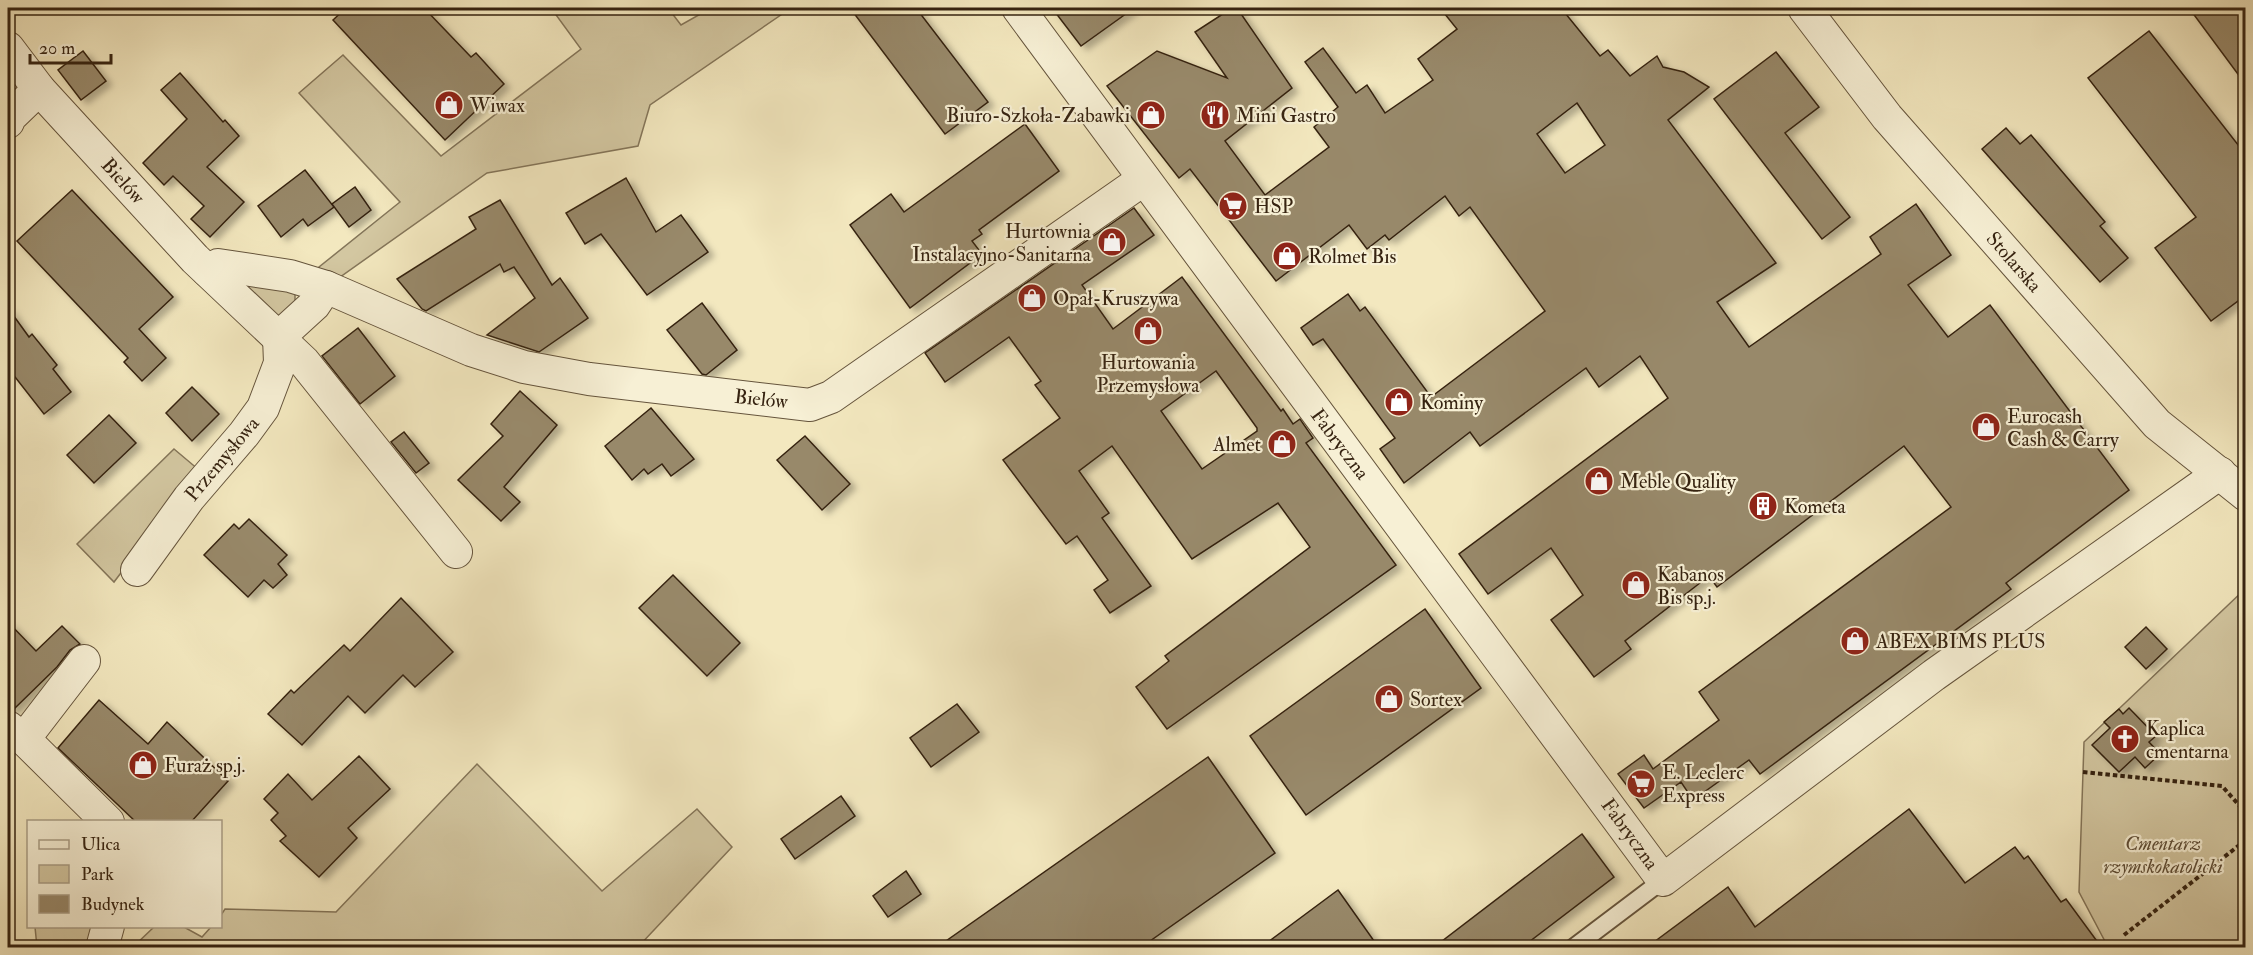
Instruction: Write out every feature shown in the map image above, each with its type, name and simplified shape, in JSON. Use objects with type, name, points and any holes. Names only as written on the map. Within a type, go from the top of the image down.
[{"type":"street","name":"Fabryczna","points":[[1018,8],[1663,880]]},
{"type":"street","name":"Stolarska","points":[[1804,8],[1887,117],[2157,424],[2246,495]]},
{"type":"street","name":"Bielów","points":[[8,48],[39,89],[195,259],[304,362],[456,552]]},
{"type":"street","points":[[8,122],[39,89]]},
{"type":"street","name":"Bielów","points":[[208,271],[218,265],[290,276],[326,287],[471,350],[524,367],[589,380],[810,405],[831,397],[1144,179]]},
{"type":"street","points":[[279,337],[314,305],[326,287]]},
{"type":"street","name":"Przemysłowa","points":[[137,570],[189,498],[244,434],[263,408],[280,363],[279,337]]},
{"type":"street","points":[[1663,880],[1934,675],[2220,473]]},
{"type":"street","points":[[84,661],[16,733],[106,820]]},
{"type":"street","points":[[102,948],[108,928]]},
{"type":"lane","points":[[1573,948],[1663,880]]},
{"type":"path","points":[[2083,772],[2222,786],[2246,813]]},
{"type":"path","points":[[2124,935],[2246,840]]},
{"type":"green space","points":[[551,8],[668,8],[681,25],[711,8],[791,8],[650,105],[638,146],[487,173],[326,287],[319,267],[400,202],[299,93],[343,55],[441,156],[581,49]]},
{"type":"green space","points":[[250,283],[295,293],[295,305],[278,317],[248,288]]},
{"type":"green space","points":[[174,449],[199,470],[114,582],[77,544]]},
{"type":"green space","name":"Cmentarz rzymskokatolicki","points":[[2245,589],[2245,947],[2108,947],[2079,892],[2084,742]]},
{"type":"green space","points":[[477,764],[602,891],[697,809],[732,847],[638,947],[133,947],[153,928],[186,928],[202,937],[210,928],[222,928],[222,914],[225,909],[336,912]]},
{"type":"green space","points":[[35,928],[94,928],[96,947],[37,947]]},
{"type":"building","points":[[346,8],[424,8],[471,57],[476,53],[504,84],[445,140],[333,20]]},
{"type":"building","points":[[850,8],[916,8],[988,102],[945,134]]},
{"type":"building","points":[[1052,8],[1134,8],[1081,46]]},
{"type":"building","points":[[1232,8],[1237,8],[1292,88],[1225,141],[1265,195],[1329,147],[1314,127],[1338,107],[1305,62],[1323,48],[1356,93],[1367,85],[1385,113],[1433,80],[1418,59],[1457,29],[1440,8],[1561,8],[1600,56],[1608,50],[1630,76],[1657,56],[1663,67],[1684,72],[1709,87],[1668,120],[1776,263],[1717,302],[1749,347],[1881,254],[1870,237],[1916,204],[1951,255],[1908,285],[1948,337],[1990,305],[2129,490],[2006,583],[2011,589],[1760,774],[1749,760],[1693,800],[1681,782],[1644,808],[1618,774],[1644,755],[1653,769],[1719,720],[1699,692],[1951,507],[1904,446],[1717,587],[1709,576],[1625,641],[1631,649],[1594,677],[1551,620],[1583,595],[1551,548],[1488,594],[1459,554],[1668,398],[1640,356],[1599,387],[1586,368],[1480,446],[1470,432],[1404,483],[1380,449],[1395,438],[1323,339],[1313,345],[1301,328],[1348,294],[1360,311],[1365,307],[1431,397],[1545,311],[1470,207],[1459,216],[1445,196],[1389,240],[1385,235],[1367,249],[1349,225],[1276,281],[1190,169],[1179,178],[1107,86],[1157,51],[1227,78],[1195,32]],"holes":[[[1577,103],[1605,145],[1565,173],[1537,134]]]},
{"type":"building","points":[[2189,8],[2246,8],[2246,85]]},
{"type":"building","points":[[2149,31],[2246,155],[2246,295],[2211,321],[2155,248],[2196,217],[2088,78]]},
{"type":"building","points":[[83,51],[106,81],[81,100],[58,70]]},
{"type":"building","points":[[1776,52],[1819,107],[1785,133],[1850,217],[1822,239],[1714,99]]},
{"type":"building","points":[[180,73],[223,122],[225,120],[239,136],[207,167],[244,202],[210,237],[191,219],[204,206],[173,176],[164,185],[143,163],[187,119],[161,90]]},
{"type":"building","points":[[1025,124],[1059,171],[979,230],[982,234],[972,241],[982,254],[910,308],[850,225],[891,194],[904,212]]},
{"type":"building","points":[[2006,128],[2020,144],[2031,135],[2105,222],[2100,226],[2128,258],[2100,282],[1982,149]]},
{"type":"building","points":[[305,170],[334,207],[308,226],[303,219],[281,237],[258,206]]},
{"type":"building","points":[[626,178],[656,232],[681,215],[708,252],[647,295],[601,234],[585,244],[566,213]]},
{"type":"building","points":[[355,187],[371,210],[349,227],[332,204]]},
{"type":"building","points":[[72,190],[173,297],[139,329],[166,358],[142,381],[124,362],[128,358],[17,241]]},
{"type":"building","points":[[500,200],[552,285],[560,278],[588,318],[539,352],[487,335],[535,298],[514,267],[504,272],[500,264],[426,311],[397,279],[476,229],[469,217]]},
{"type":"building","points":[[1134,208],[1154,235],[1082,285],[1113,329],[1182,277],[1281,411],[1283,409],[1293,424],[1300,419],[1313,438],[1306,443],[1396,565],[1167,729],[1136,687],[1169,661],[1165,656],[1310,547],[1278,503],[1192,559],[1112,446],[1079,471],[1109,513],[1102,518],[1151,586],[1110,613],[1094,590],[1108,580],[1077,536],[1066,544],[1003,460],[1060,418],[1035,385],[1041,381],[1009,337],[945,382],[925,353]],"holes":[[[1216,371],[1257,431],[1202,469],[1161,411]]]},
{"type":"building","points":[[702,303],[737,350],[706,375],[702,374],[667,330]]},
{"type":"building","points":[[8,308],[29,337],[32,334],[57,365],[53,369],[71,392],[44,414],[8,368]]},
{"type":"building","points":[[358,328],[395,376],[360,404],[322,356]]},
{"type":"building","points":[[192,387],[219,414],[192,441],[166,413]]},
{"type":"building","points":[[520,391],[557,425],[504,487],[520,502],[501,521],[458,480],[503,436],[491,424]]},
{"type":"building","points":[[651,408],[694,459],[671,476],[662,464],[648,474],[644,469],[632,480],[605,446]]},
{"type":"building","points":[[109,415],[136,443],[94,483],[67,455]]},
{"type":"building","points":[[404,432],[429,463],[416,473],[391,442]]},
{"type":"building","points":[[805,436],[850,484],[822,510],[777,460]]},
{"type":"building","points":[[249,519],[287,555],[278,564],[287,575],[273,588],[264,580],[248,597],[204,555],[234,524],[239,529]]},
{"type":"building","points":[[673,575],[740,643],[707,676],[639,608]]},
{"type":"building","points":[[401,598],[453,652],[415,687],[403,675],[365,713],[348,696],[302,745],[268,714],[291,690],[294,693],[344,645],[350,651]]},
{"type":"building","points":[[1425,609],[1481,688],[1306,815],[1250,736]]},
{"type":"building","points":[[8,622],[36,651],[62,626],[80,644],[70,650],[57,667],[13,710],[8,709]]},
{"type":"building","points":[[2146,627],[2167,649],[2146,669],[2125,647]]},
{"type":"building","name":"Furaż sp.j.","points":[[99,700],[148,744],[167,722],[228,781],[193,820],[134,820],[58,748]]},
{"type":"building","points":[[957,704],[979,732],[931,767],[910,738]]},
{"type":"building","name":"Kaplica cmentarna","points":[[2129,708],[2156,736],[2149,742],[2160,754],[2145,768],[2135,757],[2119,772],[2092,745],[2110,728],[2104,722],[2119,709],[2123,714]]},
{"type":"building","points":[[359,756],[390,789],[348,828],[357,838],[319,877],[280,841],[286,836],[271,820],[278,813],[264,799],[288,774],[312,800]]},
{"type":"building","points":[[1208,757],[1275,853],[1140,948],[936,948]]},
{"type":"building","points":[[841,796],[855,816],[795,859],[781,839]]},
{"type":"building","points":[[1909,809],[1965,883],[2015,847],[2024,859],[2028,856],[2061,902],[2066,899],[2102,948],[1646,948],[1728,887],[1755,927]]},
{"type":"building","points":[[1582,834],[1614,877],[1521,948],[1433,948]]},
{"type":"building","points":[[906,871],[921,894],[888,917],[873,896]]},
{"type":"building","points":[[1338,890],[1379,948],[1260,948]]},
{"type":"place","name":"Wiwax","points":[[449,105]]},
{"type":"place","name":"Biuro-Szkoła-Zabawki","points":[[1151,115]]},
{"type":"place","name":"Mini Gastro","points":[[1215,115]]},
{"type":"place","name":"HSP","points":[[1233,206]]},
{"type":"place","name":"Hurtownia Instalacyjno-Sanitarna","points":[[1112,242]]},
{"type":"place","name":"Rolmet Bis","points":[[1287,256]]},
{"type":"place","name":"Opał-Kruszywa","points":[[1032,298]]},
{"type":"place","name":"Hurtowania Przemysłowa","points":[[1148,331]]},
{"type":"place","name":"Kominy","points":[[1399,402]]},
{"type":"place","name":"Eurocash Cash & Carry","points":[[1986,427]]},
{"type":"place","name":"Almet","points":[[1282,444]]},
{"type":"place","name":"Meble Quality","points":[[1599,481]]},
{"type":"place","name":"Kometa","points":[[1763,506]]},
{"type":"place","name":"Kabanos Bis sp.j.","points":[[1636,585]]},
{"type":"place","name":"ABEX BIMS PLUS","points":[[1855,641]]},
{"type":"place","name":"Sortex","points":[[1389,699]]},
{"type":"place","name":"Kaplica cmentarna","points":[[2125,739]]},
{"type":"place","name":"Furaż sp.j.","points":[[143,765]]},
{"type":"place","name":"E. Leclerc Express","points":[[1641,784]]}]
